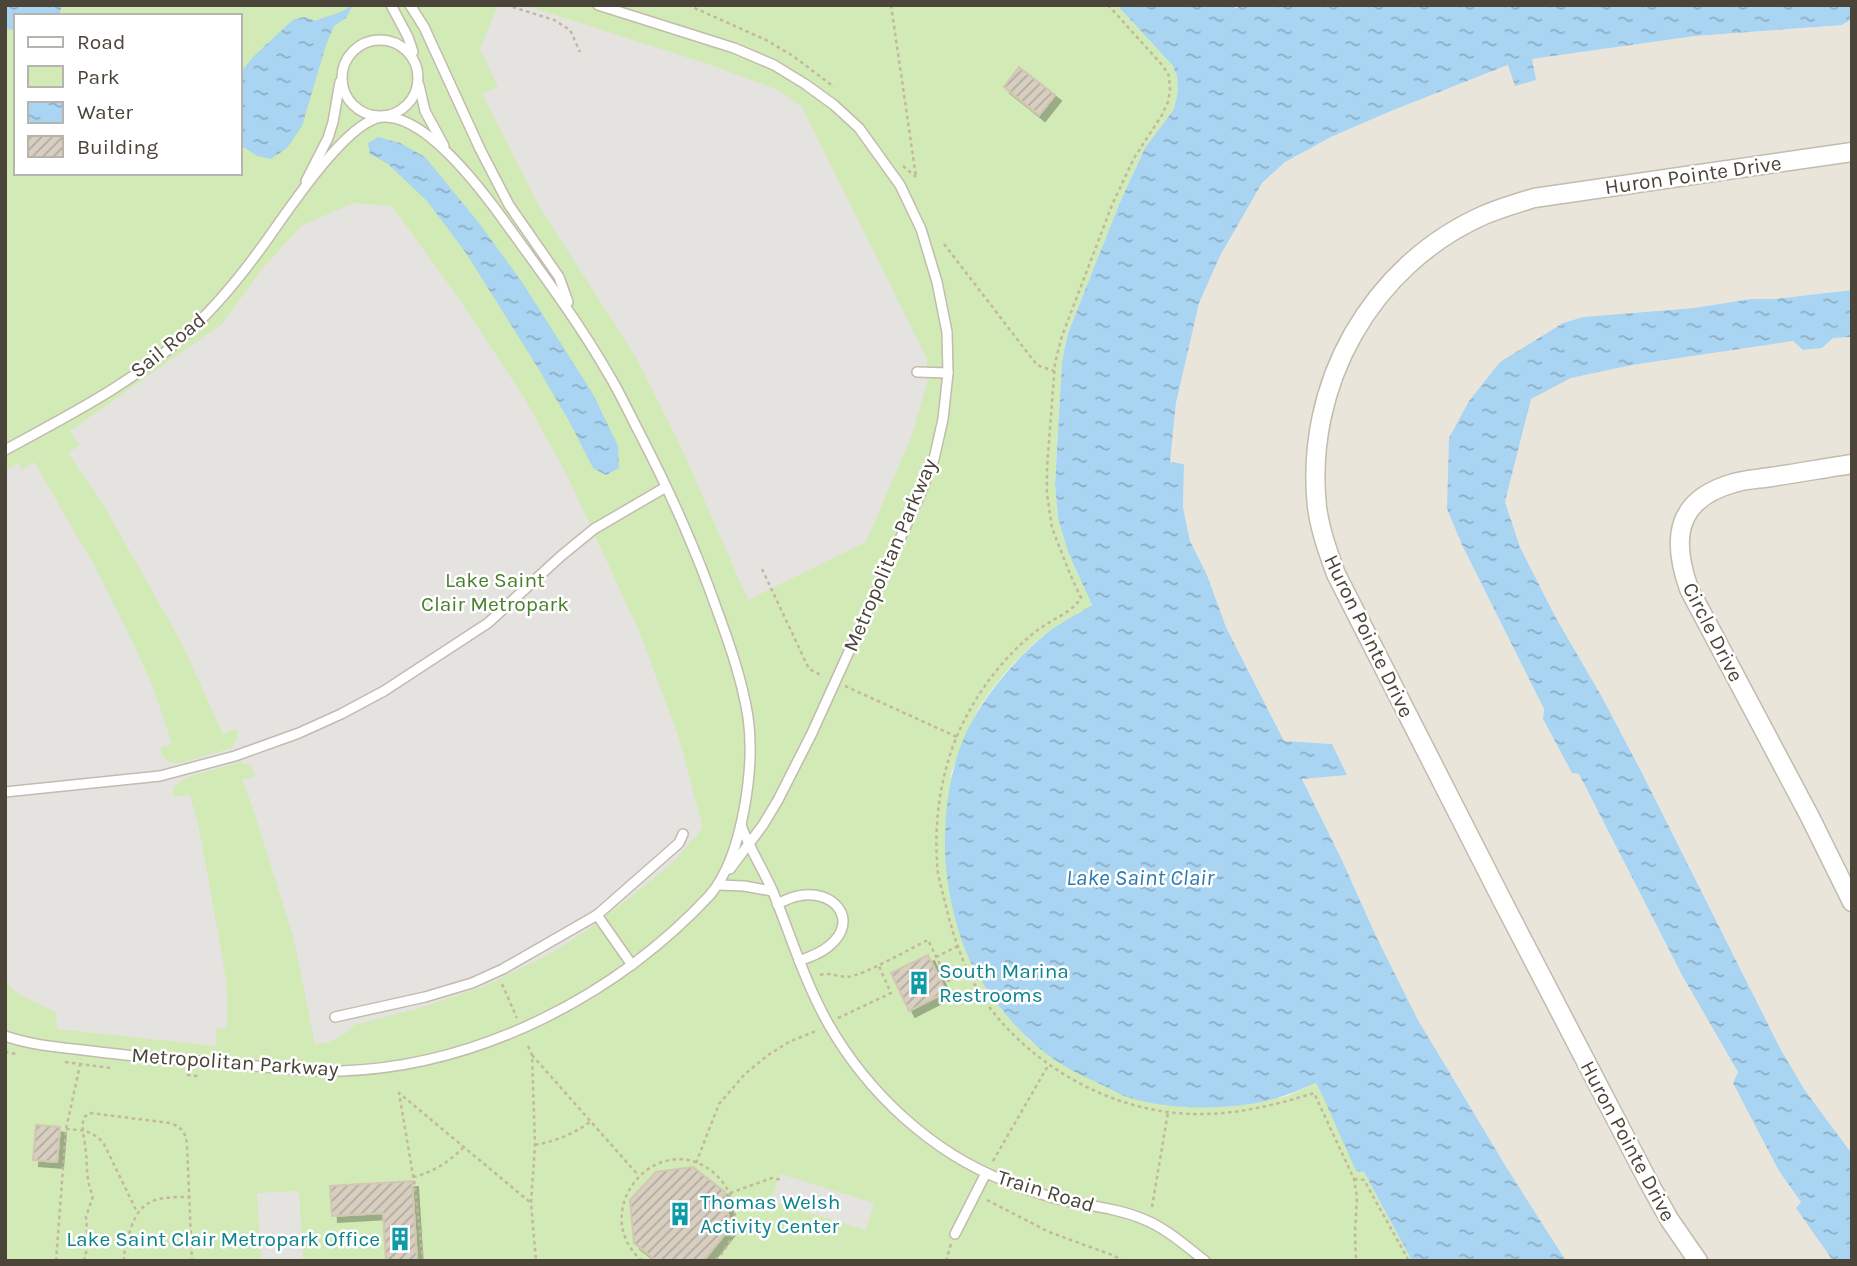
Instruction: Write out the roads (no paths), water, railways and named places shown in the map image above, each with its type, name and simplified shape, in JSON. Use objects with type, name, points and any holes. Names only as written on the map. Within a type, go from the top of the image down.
[{"type":"street","name":"Huron Pointe Drive","points":[[1698,1261],[1669,1219],[1648,1181],[1336,574],[1324,542],[1317,509],[1317,447],[1324,408],[1339,360],[1372,303],[1418,257],[1449,234],[1484,214],[1534,198],[1852,152]]},
{"type":"street","name":"Circle Drive","points":[[1852,464],[1734,483],[1706,494],[1689,510],[1681,527],[1679,545],[1681,565],[1689,589],[1852,902]]},
{"type":"lane","points":[[391,5],[408,37],[419,73],[425,111],[444,148],[492,205],[572,314],[611,378],[684,527],[716,608],[740,682],[751,748],[747,792],[740,824],[730,861],[719,885],[772,891]]},
{"type":"lane","points":[[410,5],[430,39],[480,149],[509,205],[559,277],[572,314]]},
{"type":"lane","name":"Metropolitan Parkway","points":[[5,1036],[45,1046],[307,1070],[369,1069],[450,1053],[521,1030],[570,1005],[632,965],[719,885],[778,800],[812,733],[919,496],[933,459],[943,419],[948,373],[947,332],[937,282],[921,229],[900,185],[859,128],[834,106],[774,65],[734,48],[598,5]]},
{"type":"lane","points":[[296,201],[328,138],[344,64],[351,52],[361,44],[386,39],[408,50],[415,61]]},
{"type":"lane","points":[[342,76],[343,89],[358,110],[415,127],[444,148]]},
{"type":"lane","points":[[296,201],[350,133],[360,126],[406,107],[419,85]]},
{"type":"lane","name":"Sail Road","points":[[5,450],[109,391],[184,337],[242,274],[296,201]]},
{"type":"lane","points":[[917,372],[948,373]]},
{"type":"lane","points":[[5,792],[160,776],[235,756],[299,733],[341,714],[394,685],[488,623],[594,529],[666,487]]},
{"type":"lane","name":"Train Road","points":[[740,824],[772,891],[799,961],[828,1024],[860,1072],[900,1114],[939,1146],[986,1173],[1039,1194],[1146,1220],[1205,1261]]},
{"type":"lane","points":[[335,1017],[403,1003],[472,983],[533,954],[597,915],[679,843],[683,834]]},
{"type":"lane","points":[[777,904],[797,896],[814,895],[829,898],[840,909],[842,928],[834,942],[821,952],[799,961]]},
{"type":"lane","points":[[597,915],[632,965]]},
{"type":"lane","points":[[955,1234],[986,1173]]},
{"type":"water","points":[[5,5],[62,5],[60,14],[14,14],[14,30],[5,28]]},
{"type":"water","points":[[353,5],[346,18],[334,26],[302,126],[287,148],[271,159],[257,156],[242,146],[242,71],[294,19],[305,17],[315,21]]},
{"type":"water","name":"Lake Saint Clair","points":[[1117,5],[1227,5],[1237,8],[1241,5],[1852,5],[1852,19],[1842,25],[1695,36],[1532,59],[1536,80],[1515,86],[1508,65],[1331,137],[1285,162],[1262,183],[1220,256],[1199,303],[1176,403],[1170,462],[1184,464],[1183,507],[1190,541],[1207,575],[1226,627],[1284,741],[1332,744],[1347,775],[1302,779],[1418,1020],[1566,1261],[1412,1261],[1364,1172],[1356,1171],[1316,1083],[1268,1101],[1219,1107],[1171,1106],[1124,1096],[1063,1065],[1030,1040],[989,993],[963,944],[950,895],[945,857],[945,827],[952,774],[971,723],[1002,678],[1047,633],[1092,605],[1068,552],[1058,518],[1055,484],[1062,361],[1068,333],[1120,202],[1145,148],[1174,109],[1178,91],[1173,66]]},
{"type":"water","points":[[378,137],[400,143],[425,157],[479,223],[522,282],[593,394],[618,446],[619,468],[606,475],[593,468],[538,368],[466,253],[427,201],[388,164],[370,154],[368,143]]},
{"type":"water","points":[[1852,290],[1852,337],[1833,338],[1822,348],[1803,350],[1793,341],[1632,365],[1571,378],[1531,399],[1505,502],[1520,547],[1641,771],[1780,1048],[1804,1089],[1852,1154],[1852,1261],[1833,1261],[1796,1208],[1801,1202],[1779,1171],[1733,1083],[1738,1072],[1683,977],[1579,774],[1572,773],[1543,719],[1544,709],[1462,545],[1447,509],[1449,438],[1469,401],[1500,362],[1563,323],[1583,317],[1694,308],[1750,299],[1774,299]]},
{"type":"place","name":"South Marina Restrooms","points":[[919,983]]},
{"type":"place","name":"Thomas Welsh Activity Center","points":[[680,1214]]},
{"type":"place","name":"Lake Saint Clair Metropark Office","points":[[400,1239]]},
{"type":"park label","name":"Lake Saint Clair Metropark","points":[[495,592]]}]
